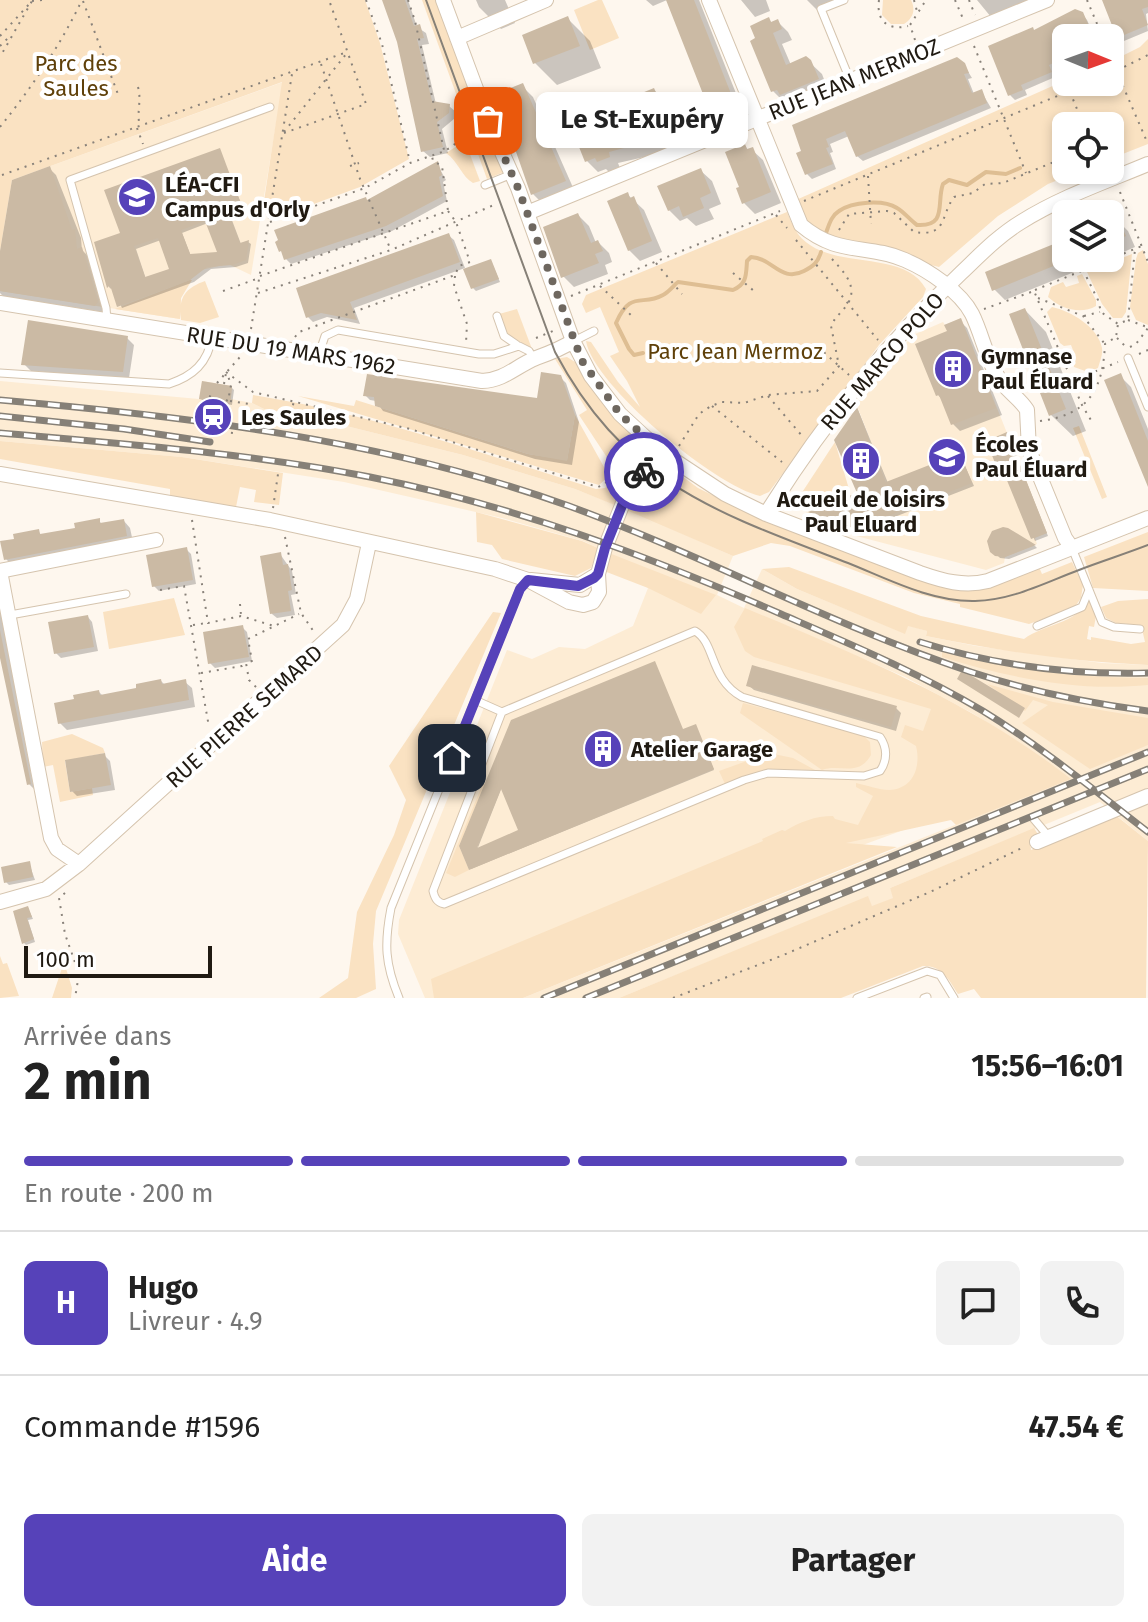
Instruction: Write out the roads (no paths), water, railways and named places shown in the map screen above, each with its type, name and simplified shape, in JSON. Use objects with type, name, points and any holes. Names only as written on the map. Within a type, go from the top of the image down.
[{"type":"street","points":[[443,0],[488,121],[527,213],[573,341],[591,376],[607,398],[660,451],[707,484],[766,514],[936,578],[967,584],[988,581],[1148,518]]},
{"type":"street","points":[[457,38],[546,0]]},
{"type":"street","points":[[709,0],[801,225],[813,236],[834,246],[906,260],[947,286],[971,314],[996,374],[1003,386],[1027,410],[1029,450],[1072,548]]},
{"type":"street","name":"RUE JEAN MERMOZ","points":[[527,213],[1047,0]]},
{"type":"street","name":"RUE MARCO POLO","points":[[766,514],[827,422],[859,383],[920,312],[985,249],[1019,223],[1059,201],[1148,164]]},
{"type":"street","name":"RUE DU 19 MARS 1962","points":[[0,303],[482,381],[502,379],[534,359],[555,352],[573,341]]},
{"type":"street","points":[[0,474],[270,520],[507,572],[528,580],[580,585],[598,574],[627,493],[660,451]]},
{"type":"street","points":[[79,864],[57,849],[51,838],[0,571],[156,540]]},
{"type":"street","name":"RUE PIERRE SEMARD","points":[[0,902],[46,889],[79,864],[329,639],[352,613],[369,543]]},
{"type":"street","points":[[1043,839],[1148,796]]},
{"type":"lane","points":[[844,0],[821,9],[851,80]]},
{"type":"lane","points":[[107,320],[70,180],[270,107]]},
{"type":"lane","points":[[485,185],[512,174]]},
{"type":"lane","points":[[497,316],[504,336],[529,351],[534,359]]},
{"type":"lane","points":[[319,354],[325,336],[338,330],[488,355],[519,346]]},
{"type":"lane","points":[[573,341],[594,331]]},
{"type":"lane","points":[[0,373],[169,384],[193,373],[207,355],[212,337]]},
{"type":"lane","points":[[1128,358],[1148,407]]},
{"type":"lane","points":[[1072,548],[1105,625],[1140,629]]},
{"type":"lane","points":[[399,998],[387,965],[386,930],[391,908],[520,589],[528,580]]},
{"type":"lane","points":[[1037,626],[1082,607],[1089,590]]},
{"type":"lane","points":[[10,615],[126,594]]},
{"type":"lane","points":[[475,700],[502,712],[695,631],[703,637],[721,680],[730,690],[742,697],[880,737],[886,754],[880,771],[864,776],[768,773],[744,780],[444,904],[436,899],[433,891],[502,712]]},
{"type":"lane","points":[[1033,818],[1043,839]]},
{"type":"lane","points":[[857,998],[927,971],[940,975],[954,998]]},
{"type":"waterway","points":[[826,233],[832,218],[839,211],[868,203],[891,205],[917,225],[927,225],[937,218],[943,184],[949,180],[967,185],[986,172],[1006,174],[1020,168]]},
{"type":"waterway","points":[[643,353],[634,355],[616,323],[632,302],[663,295],[678,282],[733,290],[743,282],[747,261],[751,257],[759,258],[783,272],[796,274],[813,265],[821,252]]},
{"type":"tram line","points":[[426,0],[555,352],[582,397],[612,434],[644,464],[679,488],[757,528],[942,598],[975,601],[1002,598],[1148,545]]},
{"type":"railway","points":[[0,400],[216,424],[359,448],[430,464],[569,506],[870,634],[971,672],[1059,696],[1148,711]]},
{"type":"railway","points":[[0,416],[210,442]]},
{"type":"railway","points":[[0,433],[186,450],[370,477],[476,502],[579,534],[731,592],[934,684],[1026,739],[1148,832]]},
{"type":"railway","points":[[920,642],[976,657],[1033,667],[1148,673]]},
{"type":"railway","points":[[544,998],[1148,752]]},
{"type":"railway","points":[[586,998],[1148,769]]},
{"type":"place","name":"Le St-Exupéry","points":[[488,121]]},
{"type":"place","name":"LÉA-CFI Campus d'Orly","points":[[137,197]]},
{"type":"place","name":"Gymnase Paul Éluard","points":[[953,369]]},
{"type":"place","name":"Les Saules","points":[[213,417]]},
{"type":"place","name":"Écoles Paul Éluard","points":[[947,457]]},
{"type":"place","name":"Accueil de loisirs Paul Eluard","points":[[861,461]]},
{"type":"place","name":"Atelier Garage","points":[[603,749]]},
{"type":"park label","name":"Parc des Saules","points":[[76,76]]},
{"type":"park label","name":"Parc Jean Mermoz","points":[[735,351]]}]
